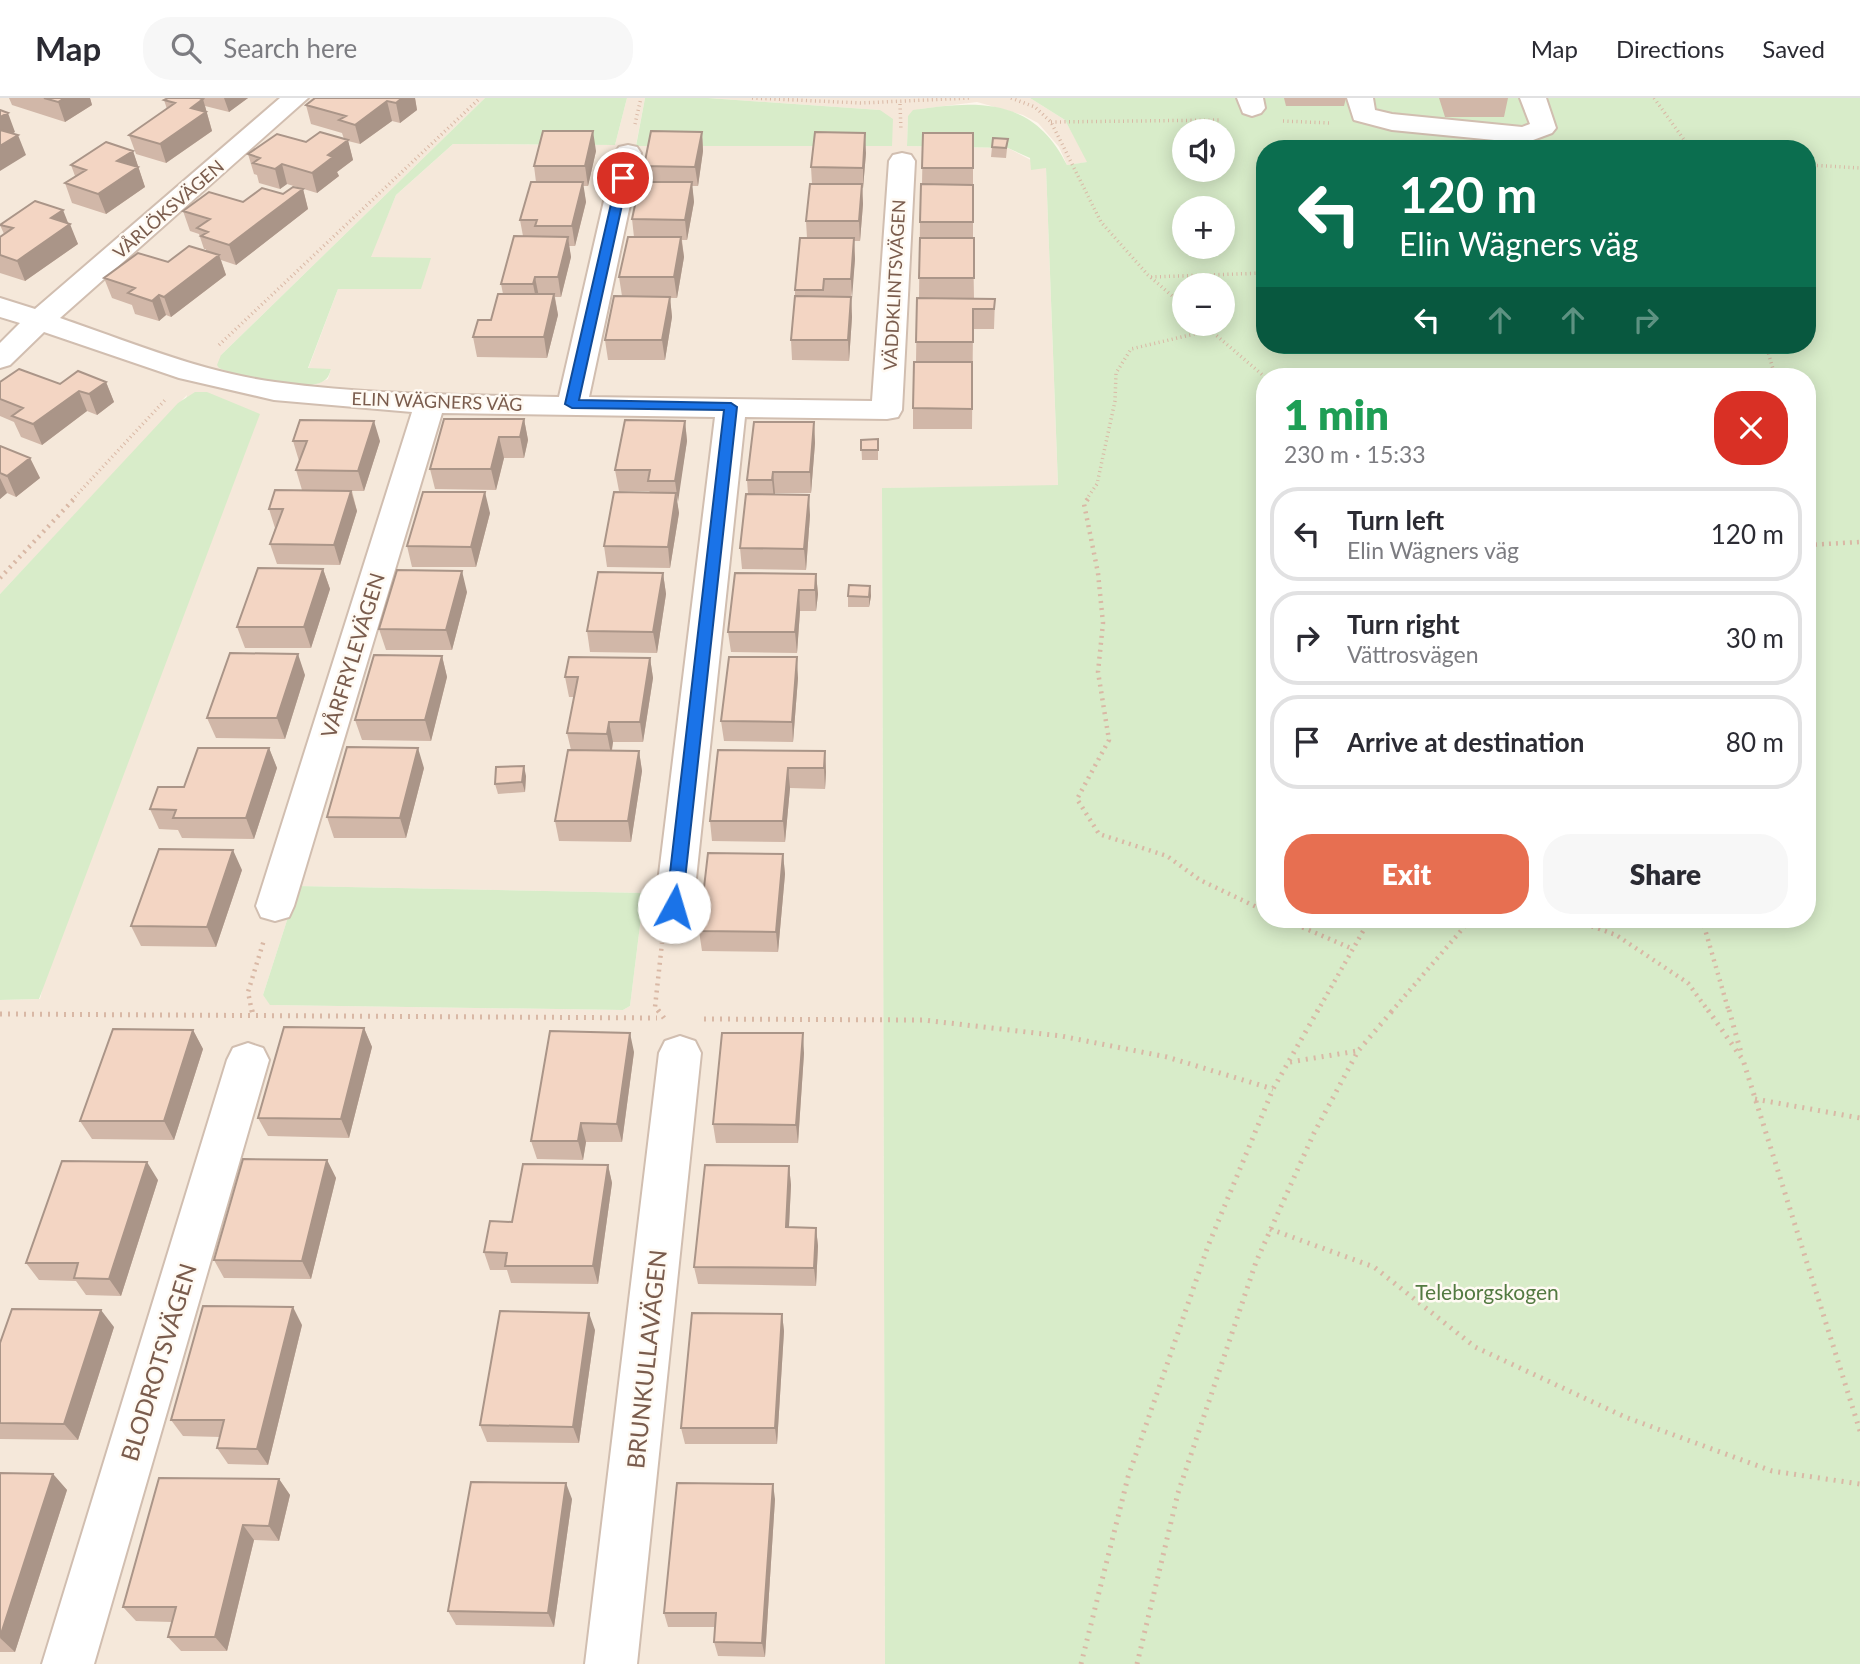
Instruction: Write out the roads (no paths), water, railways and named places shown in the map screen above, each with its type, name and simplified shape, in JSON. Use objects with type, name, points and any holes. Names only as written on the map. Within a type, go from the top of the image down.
[{"type":"street","name":"VÅRLÖKSVÄGEN","points":[[0,359],[40,320],[295,98]]},
{"type":"street","points":[[1360,98],[1363,115],[1392,122],[1525,135],[1543,128],[1543,121],[1533,98]]},
{"type":"street","points":[[572,404],[628,153]]},
{"type":"street","name":"VÄDDKLINTSVÄGEN","points":[[887,410],[902,160]]},
{"type":"street","name":"ELIN WÄGNERS VÄG","points":[[0,307],[190,372],[274,391],[430,404],[887,410]]},
{"type":"street","name":"VÅRFRYLEVÄGEN","points":[[275,906],[430,404]]},
{"type":"street","points":[[674,907],[731,407]]},
{"type":"street","name":"BRUNKULLAVÄGEN","points":[[611,1664],[679,1030]]},
{"type":"street","name":"BLODROTSVÄGEN","points":[[68,1664],[248,1060]]},
{"type":"park label","name":"Teleborgskogen","points":[[1487,1291]]}]
